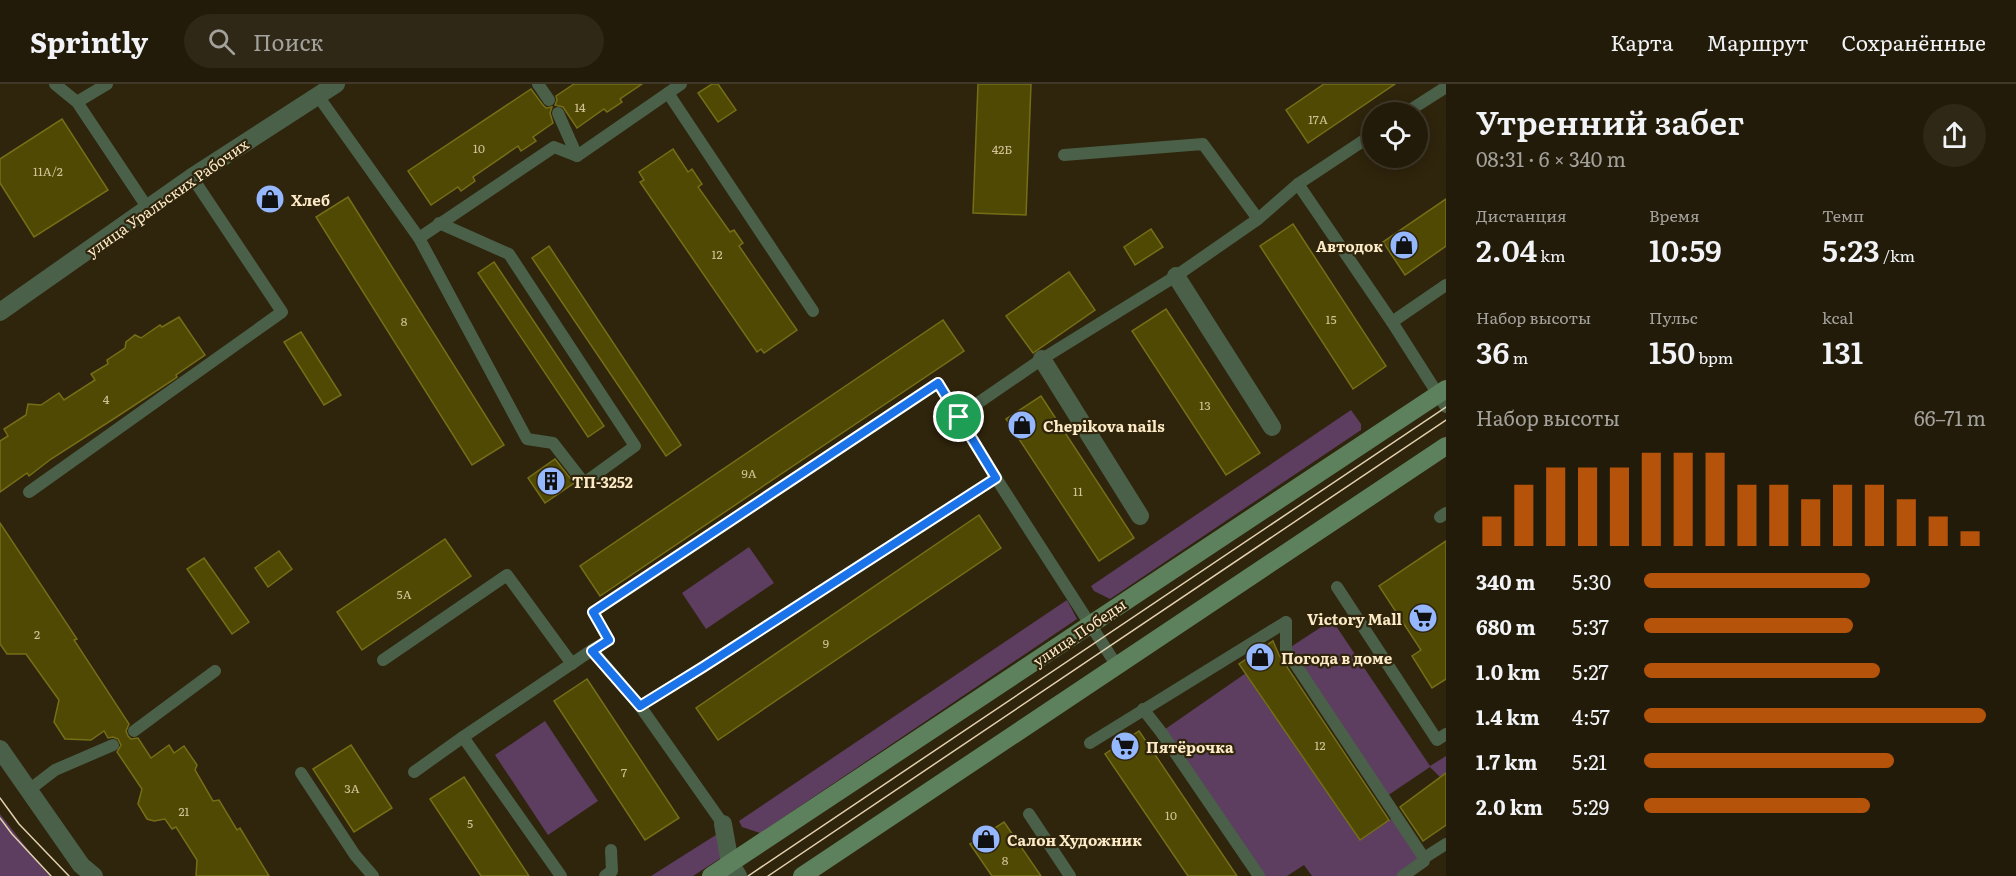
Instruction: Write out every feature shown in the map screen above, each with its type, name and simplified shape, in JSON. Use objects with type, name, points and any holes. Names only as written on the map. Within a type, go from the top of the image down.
[{"type":"main road","name":"улица Победы","points":[[711,876],[734,870],[1091,624],[1443,397]]},
{"type":"main road","points":[[802,876],[1446,446]]},
{"type":"street","name":"улица Уральских Рабочих","points":[[0,312],[94,248],[147,207],[336,84]]},
{"type":"street","points":[[1176,276],[1272,427]]},
{"type":"street","points":[[1042,359],[1140,516]]},
{"type":"street","points":[[0,749],[81,865],[93,876]]},
{"type":"street","points":[[723,824],[734,870]]},
{"type":"lane","points":[[55,84],[77,102],[147,207]]},
{"type":"lane","points":[[77,102],[107,84]]},
{"type":"lane","points":[[538,84],[549,100]]},
{"type":"lane","points":[[577,156],[681,84]]},
{"type":"lane","points":[[1423,102],[1446,87]]},
{"type":"lane","points":[[668,93],[813,311]]},
{"type":"lane","points":[[318,96],[419,238],[527,439],[553,443],[584,483],[635,446],[509,254],[440,223]]},
{"type":"lane","points":[[558,113],[577,156]]},
{"type":"lane","points":[[959,417],[1042,359],[1176,276],[1258,219],[1298,184],[1362,142]]},
{"type":"lane","points":[[1064,155],[1203,144],[1258,219]]},
{"type":"lane","points":[[419,238],[554,147],[577,156]]},
{"type":"lane","points":[[29,492],[282,312],[192,177]]},
{"type":"lane","points":[[1298,184],[1443,397]]},
{"type":"lane","points":[[1392,322],[1446,285]]},
{"type":"lane","points":[[414,772],[609,640],[593,612],[938,383],[1117,666]]},
{"type":"lane","points":[[640,706],[996,478]]},
{"type":"lane","points":[[383,660],[507,575],[572,664]]},
{"type":"lane","points":[[1337,587],[1437,740],[1446,734]]},
{"type":"lane","points":[[1090,743],[1286,622],[1286,651],[1424,858]]},
{"type":"lane","points":[[592,651],[640,706],[723,824]]},
{"type":"lane","points":[[134,731],[215,671]]},
{"type":"lane","points":[[1143,710],[1259,876]]},
{"type":"lane","points":[[463,737],[561,876]]},
{"type":"lane","points":[[29,790],[56,770],[113,745]]},
{"type":"lane","points":[[301,773],[355,855],[373,876]]},
{"type":"lane","points":[[1029,814],[1070,876]]},
{"type":"lane","points":[[1403,876],[1424,861],[1424,858],[1446,844]]},
{"type":"lane","points":[[605,876],[612,871],[611,850]]},
{"type":"shaded area","points":[[1351,410],[1361,424],[1361,430],[1110,599],[1094,591],[1091,586]]},
{"type":"shaded area","points":[[749,547],[774,583],[706,629],[682,593]]},
{"type":"shaded area","points":[[1067,600],[1077,619],[760,833],[742,827],[739,821]]},
{"type":"shaded area","points":[[1332,620],[1430,766],[1446,756],[1446,773],[1440,777],[1430,767],[1384,798],[1286,650]]},
{"type":"shaded area","points":[[1246,673],[1361,839],[1394,817],[1424,861],[1402,876],[1312,876],[1304,865],[1287,876],[1259,876],[1161,732]]},
{"type":"shaded area","points":[[545,721],[598,801],[548,835],[495,755]]},
{"type":"shaded area","points":[[0,814],[43,869],[50,876],[0,876]]},
{"type":"shaded area","points":[[719,833],[724,856],[693,876],[651,876]]},
{"type":"building","points":[[574,84],[642,84],[620,99],[622,102],[607,112],[604,109],[577,128],[563,107],[555,105],[556,96]]},
{"type":"building","points":[[712,84],[718,84],[736,110],[718,122],[698,93]]},
{"type":"building","points":[[978,84],[1031,84],[1026,215],[973,213]]},
{"type":"building","points":[[1324,84],[1395,84],[1368,102],[1362,102],[1362,106],[1308,143],[1286,110]]},
{"type":"building","points":[[531,89],[546,108],[552,107],[550,113],[553,123],[533,137],[536,141],[521,151],[518,146],[473,177],[475,181],[461,191],[458,187],[431,205],[408,171]]},
{"type":"building","points":[[62,119],[108,190],[34,237],[0,183],[0,159]]},
{"type":"building","points":[[673,149],[688,172],[692,169],[702,184],[698,187],[730,232],[734,230],[743,243],[739,246],[797,330],[764,353],[761,349],[757,352],[640,182],[644,180],[639,172]]},
{"type":"building","name":"Хлеб","points":[[276,187],[284,201],[264,212],[256,197]]},
{"type":"building","points":[[348,197],[504,445],[472,465],[316,217]]},
{"type":"building","points":[[1446,199],[1446,246],[1405,275],[1383,242]]},
{"type":"building","points":[[1293,224],[1386,366],[1353,389],[1260,246]]},
{"type":"building","points":[[1151,229],[1163,247],[1135,265],[1124,247]]},
{"type":"building","points":[[549,246],[681,445],[666,456],[532,258]]},
{"type":"building","points":[[494,262],[604,426],[588,437],[478,273]]},
{"type":"building","points":[[1069,272],[1095,310],[1033,353],[1006,316]]},
{"type":"building","points":[[1166,309],[1260,453],[1226,475],[1132,331]]},
{"type":"building","points":[[179,317],[205,355],[176,375],[177,377],[173,380],[51,459],[29,476],[27,473],[0,492],[0,441],[8,436],[4,429],[26,415],[28,404],[41,405],[59,393],[64,400],[95,380],[91,374],[108,364],[107,360],[125,348],[126,342],[135,335],[141,338],[160,325],[162,327]]},
{"type":"building","points":[[943,320],[964,351],[600,596],[580,566]]},
{"type":"building","points":[[301,332],[341,395],[324,405],[284,342]]},
{"type":"building","points":[[1041,396],[1134,538],[1099,561],[1006,419]]},
{"type":"building","name":"ТП-3252","points":[[555,459],[574,483],[545,503],[528,478]]},
{"type":"building","points":[[979,515],[1001,548],[718,740],[696,708]]},
{"type":"building","points":[[0,523],[77,639],[74,640],[129,724],[126,731],[128,736],[131,739],[138,738],[151,758],[169,745],[174,753],[184,746],[197,765],[195,770],[213,801],[219,800],[237,830],[240,828],[269,876],[196,876],[197,860],[176,827],[172,829],[165,819],[154,821],[147,819],[138,804],[142,789],[117,752],[121,745],[118,739],[108,738],[104,731],[91,740],[65,739],[54,722],[59,700],[26,654],[7,654],[0,644]]},
{"type":"building","points":[[445,539],[471,576],[362,650],[337,612]]},
{"type":"building","name":"Victory Mall","points":[[1446,541],[1446,679],[1432,688],[1412,656],[1421,650],[1379,586]]},
{"type":"building","points":[[279,551],[292,569],[268,587],[255,568]]},
{"type":"building","points":[[204,558],[249,622],[232,634],[187,569]]},
{"type":"building","points":[[1273,641],[1279,655],[1389,820],[1360,840],[1239,664]]},
{"type":"building","points":[[587,679],[679,818],[645,840],[554,701]]},
{"type":"building","points":[[1139,731],[1237,876],[1188,876],[1105,754]]},
{"type":"building","points":[[351,745],[392,808],[354,832],[313,769]]},
{"type":"building","points":[[1446,773],[1446,825],[1423,841],[1400,807]]},
{"type":"building","points":[[464,777],[529,876],[481,876],[430,799]]},
{"type":"building","points":[[1004,822],[1041,876],[992,876],[970,844]]},
{"type":"tram line","points":[[748,876],[1446,407]]},
{"type":"tram line","points":[[768,876],[1446,420]]},
{"type":"tram line","points":[[0,798],[19,824],[69,876]]},
{"type":"tram line","points":[[0,818],[51,876]]},
{"type":"place","name":"Хлеб","points":[[270,199]]},
{"type":"place","name":"Автодок","points":[[1404,245]]},
{"type":"place","name":"Chepikova nails","points":[[1022,425]]},
{"type":"place","name":"ТП-3252","points":[[551,481]]},
{"type":"place","name":"Victory Mall","points":[[1423,618]]},
{"type":"place","name":"Погода в доме","points":[[1260,657]]},
{"type":"place","name":"Пятёрочка","points":[[1125,746]]},
{"type":"place","name":"Салон Художник","points":[[986,839]]},
{"type":"route","points":[[938,383],[959,417],[996,478],[703,667],[640,706],[592,651],[609,640],[593,612],[938,383]]}]
